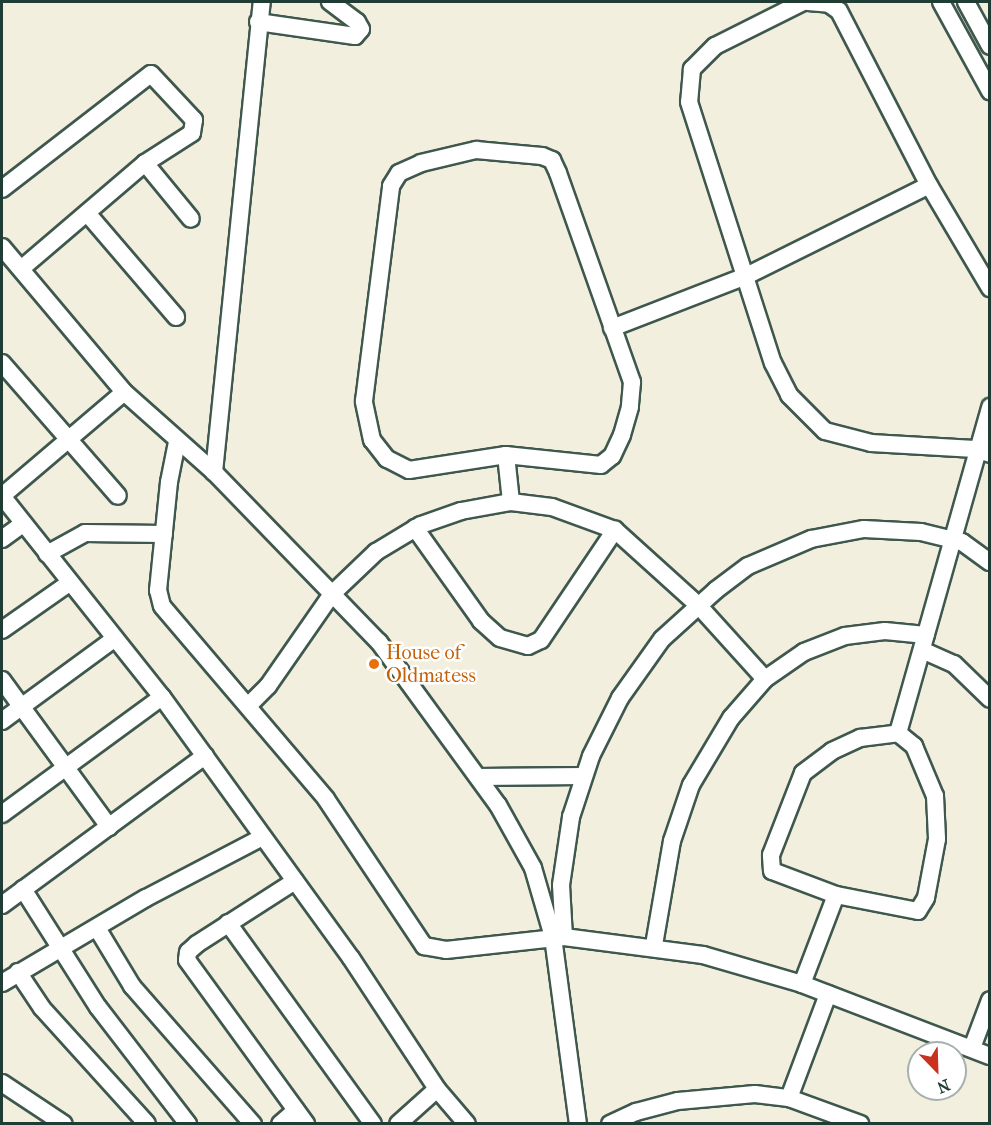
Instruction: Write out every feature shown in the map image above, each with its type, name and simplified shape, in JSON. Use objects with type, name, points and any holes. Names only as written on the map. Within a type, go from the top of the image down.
[{"type":"street","points":[[214,472],[258,22],[262,2]]},
{"type":"street","points":[[258,22],[355,36],[361,30],[357,22],[330,2]]},
{"type":"street","points":[[803,2],[715,46],[692,69],[689,102],[773,363],[789,395],[825,431],[871,443],[982,452]]},
{"type":"street","points":[[808,2],[829,4],[839,11],[929,185],[990,288]]},
{"type":"street","points":[[941,2],[990,91]]},
{"type":"street","points":[[969,8],[990,15]]},
{"type":"street","points":[[969,8],[990,46]]},
{"type":"street","points":[[2,189],[151,74],[195,120],[195,128],[145,163],[22,268]]},
{"type":"street","points":[[476,150],[542,156],[552,160],[612,328],[632,382],[630,407],[612,456],[602,465],[585,466],[506,455],[409,470],[387,459],[372,440],[364,401],[385,219],[391,186],[399,173],[421,163],[476,150]]},
{"type":"street","points":[[145,163],[191,219]]},
{"type":"street","points":[[612,328],[746,276],[929,185]]},
{"type":"street","points":[[87,213],[176,317]]},
{"type":"street","points":[[2,247],[124,392],[177,442],[214,472],[379,642],[478,777],[533,868],[558,937]]},
{"type":"street","points":[[2,363],[118,496]]},
{"type":"street","points":[[124,392],[2,496],[162,698],[205,756],[261,838],[296,881],[437,1089],[467,1124]]},
{"type":"street","points":[[898,733],[951,540],[982,452],[990,407]]},
{"type":"street","points":[[177,442],[158,590],[162,606],[249,705],[326,799],[424,946],[446,950],[558,937],[654,945],[703,955],[802,984],[990,1056]]},
{"type":"street","points":[[506,455],[512,502]]},
{"type":"street","points":[[249,705],[268,686],[332,594],[376,552],[415,528],[461,511],[512,502],[552,507],[615,530],[699,606],[765,679]]},
{"type":"street","points":[[2,539],[23,524]]},
{"type":"street","points":[[415,528],[481,621],[500,638],[528,646],[541,640],[615,530]]},
{"type":"street","points":[[578,1124],[558,937],[561,885],[571,817],[583,776],[621,698],[662,639],[748,566],[810,539],[864,529],[921,532],[962,542],[990,562]]},
{"type":"street","points":[[47,554],[85,533],[164,534]]},
{"type":"street","points":[[2,630],[69,583]]},
{"type":"street","points":[[654,945],[672,841],[691,785],[731,718],[765,679],[804,652],[845,636],[885,631],[924,642],[954,664],[990,699]]},
{"type":"street","points":[[2,721],[114,639]]},
{"type":"street","points":[[2,680],[109,827]]},
{"type":"street","points":[[2,814],[162,698]]},
{"type":"street","points":[[898,733],[914,746],[936,796],[937,839],[926,898],[918,911],[912,912],[836,895],[772,871],[771,855],[788,807],[803,773],[832,751],[860,738],[898,733]]},
{"type":"street","points":[[2,905],[205,756]]},
{"type":"street","points":[[478,777],[583,776]]},
{"type":"street","points":[[2,983],[146,898],[261,838]]},
{"type":"street","points":[[280,1124],[301,1117],[187,960],[188,952],[197,944],[296,881]]},
{"type":"street","points":[[23,889],[98,1007],[188,1124]]},
{"type":"street","points":[[802,984],[836,895]]},
{"type":"street","points":[[228,923],[373,1124]]},
{"type":"street","points":[[97,928],[132,986],[253,1124]]},
{"type":"street","points":[[18,972],[42,1008],[147,1124]]},
{"type":"street","points":[[789,1098],[828,994]]},
{"type":"street","points":[[972,1048],[990,1000]]},
{"type":"street","points":[[2,1083],[64,1124]]},
{"type":"street","points":[[398,1124],[437,1089]]},
{"type":"street","points":[[610,1124],[636,1112],[678,1101],[755,1094],[789,1098],[821,1116],[860,1124]]},
{"type":"place","name":"House of Oldmatess","points":[[374,664]]}]
